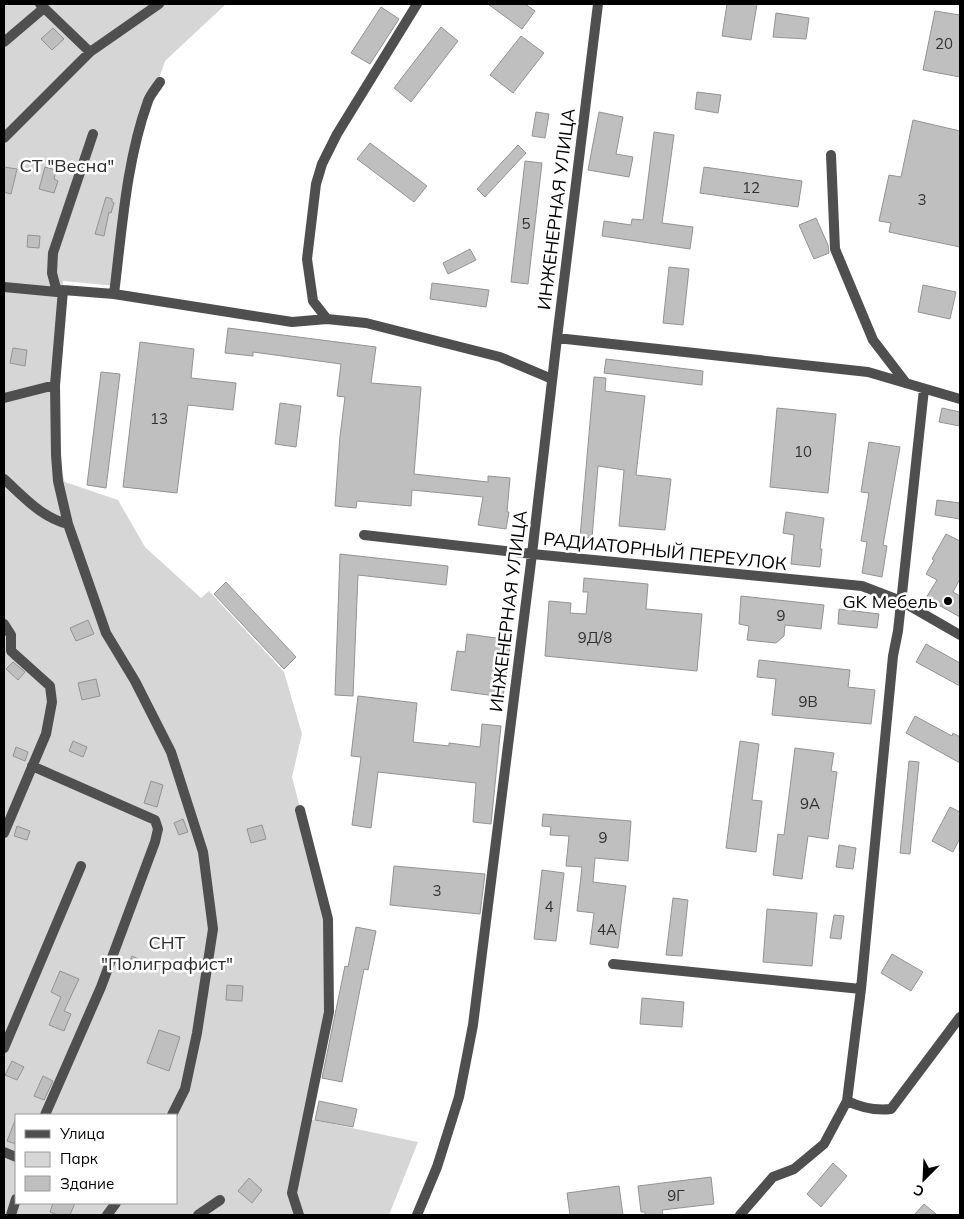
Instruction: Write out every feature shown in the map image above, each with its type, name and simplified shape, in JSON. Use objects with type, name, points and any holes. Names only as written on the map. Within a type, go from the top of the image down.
[{"type":"street","points":[[4,138],[90,52],[159,4]]},
{"type":"street","points":[[327,320],[313,301],[307,259],[316,184],[322,164],[342,126],[417,4]]},
{"type":"street","name":"ИНЖЕНЕРНАЯ УЛИЦА","points":[[417,1215],[437,1167],[459,1097],[473,1025],[598,4]]},
{"type":"street","points":[[4,42],[42,6],[90,52]]},
{"type":"street","points":[[114,294],[133,154],[148,100],[160,82]]},
{"type":"street","points":[[93,134],[53,253],[52,273],[60,291],[55,385],[58,481],[68,524],[106,633],[135,680],[171,752],[203,852],[213,929],[197,1033],[184,1089],[172,1114]]},
{"type":"street","points":[[831,155],[835,249],[873,340],[906,383]]},
{"type":"street","points":[[4,288],[114,294],[292,322],[327,320],[366,323],[500,357],[552,379]]},
{"type":"street","points":[[556,338],[868,372],[960,399]]},
{"type":"street","points":[[4,398],[55,385]]},
{"type":"street","points":[[740,1215],[773,1177],[794,1169],[824,1144],[847,1101],[861,989],[893,656],[901,601],[924,389]]},
{"type":"street","points":[[4,479],[40,512],[56,521],[68,524]]},
{"type":"street","name":"РАДИАТОРНЫЙ ПЕРЕУЛОК","points":[[364,535],[532,554],[862,586],[901,601],[960,635]]},
{"type":"street","points":[[4,624],[11,635],[11,651],[50,686],[52,702],[46,734],[4,833]]},
{"type":"street","points":[[32,766],[155,820],[158,829],[155,842],[101,986],[45,1114]]},
{"type":"street","points":[[299,1215],[292,1193],[329,1012],[328,918],[300,810]]},
{"type":"street","points":[[4,1048],[81,866]]},
{"type":"street","points":[[613,964],[861,989]]},
{"type":"street","points":[[847,1101],[860,1107],[879,1111],[891,1110],[960,1017]]},
{"type":"street","points":[[198,1215],[220,1200]]},
{"type":"street","points":[[10,1215],[15,1202]]},
{"type":"street","points":[[107,1215],[115,1204]]},
{"type":"green space","name":"СНТ \"Полиграфист\"","points":[[4,4],[226,4],[165,61],[131,163],[116,286],[63,281],[58,460],[65,482],[118,500],[145,547],[201,598],[209,591],[284,672],[302,734],[292,777],[330,923],[332,986],[309,1119],[418,1142],[389,1215],[4,1215]]},
{"type":"building","points":[[488,4],[525,4],[535,11],[522,29]]},
{"type":"building","points":[[727,4],[757,4],[751,40],[722,36]]},
{"type":"building","points":[[381,7],[399,19],[370,64],[351,53]]},
{"type":"building","points":[[935,11],[960,15],[960,77],[923,70]]},
{"type":"building","points":[[776,13],[809,18],[806,39],[773,37]]},
{"type":"building","points":[[441,27],[458,41],[411,102],[394,88]]},
{"type":"building","points":[[53,28],[64,39],[52,50],[41,39]]},
{"type":"building","points":[[521,36],[544,53],[513,93],[490,75]]},
{"type":"building","points":[[697,92],[721,95],[718,113],[695,109]]},
{"type":"building","points":[[536,112],[549,114],[545,138],[532,136]]},
{"type":"building","points":[[599,112],[623,117],[616,154],[633,157],[629,177],[588,170]]},
{"type":"building","points":[[913,120],[960,131],[960,247],[889,232],[891,223],[879,221],[889,175],[901,177]]},
{"type":"building","points":[[654,132],[674,135],[662,223],[693,227],[690,249],[602,236],[604,221],[631,225],[632,219],[643,220]]},
{"type":"building","points":[[370,143],[427,186],[414,202],[357,159]]},
{"type":"building","points":[[518,145],[526,153],[485,197],[477,189]]},
{"type":"building","points":[[525,161],[542,163],[528,284],[511,282]]},
{"type":"building","points":[[4,167],[17,169],[11,194],[4,192]]},
{"type":"building","points":[[45,167],[56,170],[54,179],[58,181],[54,193],[39,189]]},
{"type":"building","points":[[704,167],[802,181],[798,207],[700,193]]},
{"type":"building","points":[[106,197],[112,199],[114,203],[111,213],[109,212],[104,236],[95,234]]},
{"type":"building","points":[[816,218],[828,245],[829,253],[814,259],[799,225]]},
{"type":"building","points":[[28,235],[40,236],[39,248],[27,247]]},
{"type":"building","points":[[470,249],[476,260],[448,274],[443,263]]},
{"type":"building","points":[[669,267],[689,269],[683,325],[663,323]]},
{"type":"building","points":[[432,283],[489,290],[486,307],[430,299]]},
{"type":"building","points":[[923,285],[956,292],[950,319],[918,312]]},
{"type":"building","points":[[228,328],[376,347],[371,383],[421,387],[414,474],[488,482],[488,476],[510,478],[507,512],[509,512],[506,529],[478,525],[483,497],[412,490],[411,506],[357,501],[356,508],[335,506],[345,397],[337,396],[341,364],[253,352],[253,356],[225,353]]},
{"type":"building","points":[[140,342],[194,349],[191,378],[236,383],[233,410],[188,405],[177,493],[123,487]]},
{"type":"building","points":[[13,348],[27,350],[25,366],[10,363]]},
{"type":"building","points":[[606,359],[703,371],[702,385],[604,373]]},
{"type":"building","points":[[101,372],[120,374],[106,488],[87,485]]},
{"type":"building","points":[[594,377],[606,378],[605,391],[645,396],[636,475],[671,479],[665,530],[619,526],[624,470],[598,466],[592,538],[580,537]]},
{"type":"building","points":[[280,403],[301,406],[296,447],[275,444]]},
{"type":"building","points":[[777,408],[836,414],[828,493],[770,487]]},
{"type":"building","points":[[942,408],[960,412],[960,426],[939,422]]},
{"type":"building","points":[[869,442],[900,447],[883,545],[887,546],[882,577],[862,573],[867,542],[861,541],[869,493],[861,492]]},
{"type":"building","points":[[937,500],[960,503],[960,519],[935,515]]},
{"type":"building","points":[[786,512],[824,518],[820,567],[791,564],[794,535],[783,533]]},
{"type":"building","points":[[946,534],[960,541],[960,579],[953,592],[960,596],[960,617],[926,598],[937,580],[926,574]]},
{"type":"building","points":[[340,554],[448,566],[446,585],[358,575],[353,696],[335,695]]},
{"type":"building","points":[[584,578],[648,584],[646,609],[702,614],[697,671],[545,656],[549,601],[571,603],[570,613],[586,614],[588,592],[583,592]]},
{"type":"building","points":[[226,582],[296,657],[284,669],[214,594]]},
{"type":"building","points":[[741,596],[824,605],[821,629],[785,625],[784,636],[776,643],[747,640],[749,626],[739,624]]},
{"type":"building","points":[[839,609],[879,614],[877,628],[838,624]]},
{"type":"building","points":[[88,620],[94,634],[76,641],[70,628]]},
{"type":"building","points":[[467,634],[511,640],[503,697],[451,690],[457,651],[465,652]]},
{"type":"building","points":[[926,644],[960,663],[960,686],[916,662]]},
{"type":"building","points":[[759,660],[850,670],[848,687],[875,690],[871,724],[772,715],[776,679],[757,677]]},
{"type":"building","points":[[13,662],[25,672],[18,680],[6,669]]},
{"type":"building","points":[[96,679],[100,696],[82,700],[78,683]]},
{"type":"building","points":[[358,696],[417,703],[413,742],[449,746],[449,743],[480,747],[482,724],[501,726],[491,824],[473,822],[476,783],[378,772],[371,828],[352,825],[361,757],[351,756]]},
{"type":"building","points":[[915,716],[952,736],[953,733],[960,737],[960,763],[906,733]]},
{"type":"building","points":[[73,741],[87,747],[83,757],[69,751]]},
{"type":"building","points":[[740,741],[759,744],[752,800],[762,801],[756,852],[726,848]]},
{"type":"building","points":[[16,747],[28,752],[25,761],[13,756]]},
{"type":"building","points":[[795,748],[834,753],[831,771],[837,772],[828,839],[808,836],[802,879],[773,875],[778,834],[784,835]]},
{"type":"building","points":[[909,761],[919,762],[910,854],[900,853]]},
{"type":"building","points":[[151,781],[163,785],[157,807],[144,803]]},
{"type":"building","points":[[950,807],[960,812],[960,838],[953,852],[932,841]]},
{"type":"building","points":[[543,814],[631,821],[628,861],[595,858],[593,882],[626,886],[618,948],[590,944],[594,913],[577,911],[582,867],[566,866],[569,836],[550,835],[551,827],[542,826]]},
{"type":"building","points":[[183,819],[188,832],[179,835],[174,823]]},
{"type":"building","points":[[262,825],[266,839],[251,843],[247,829]]},
{"type":"building","points":[[17,826],[30,831],[27,840],[14,836]]},
{"type":"building","points":[[839,845],[856,848],[853,869],[836,867]]},
{"type":"building","points":[[394,866],[485,874],[480,914],[390,905]]},
{"type":"building","points":[[542,870],[564,873],[556,941],[534,939]]},
{"type":"building","points":[[673,898],[688,900],[682,956],[666,955]]},
{"type":"building","points":[[767,909],[817,913],[812,966],[763,962]]},
{"type":"building","points":[[834,915],[844,916],[841,939],[830,938]]},
{"type":"building","points":[[356,927],[376,931],[368,970],[364,969],[342,1082],[322,1078],[345,966],[348,967]]},
{"type":"building","points":[[892,954],[923,972],[911,991],[881,973]]},
{"type":"building","points":[[132,956],[145,962],[141,971],[128,965]]},
{"type":"building","points":[[60,971],[79,979],[64,1011],[71,1014],[64,1031],[49,1025],[61,997],[51,992]]},
{"type":"building","points":[[227,985],[243,986],[242,1001],[226,1000]]},
{"type":"building","points":[[642,998],[684,1002],[682,1027],[640,1024]]},
{"type":"building","points":[[159,1030],[180,1037],[169,1071],[147,1063]]},
{"type":"building","points":[[12,1061],[24,1067],[17,1080],[5,1075]]},
{"type":"building","points":[[43,1076],[53,1081],[44,1100],[34,1096]]},
{"type":"building","points":[[319,1101],[357,1109],[353,1127],[315,1120]]},
{"type":"building","points":[[15,1121],[15,1144],[7,1141]]},
{"type":"building","points":[[833,1163],[847,1176],[821,1207],[807,1194]]},
{"type":"building","points":[[711,1177],[714,1204],[662,1210],[663,1215],[645,1215],[645,1212],[641,1212],[638,1186]]},
{"type":"building","points":[[249,1178],[262,1190],[252,1203],[238,1191]]},
{"type":"building","points":[[619,1186],[623,1215],[570,1215],[567,1193]]},
{"type":"building","points":[[53,1204],[75,1204],[70,1215],[58,1215],[50,1212]]},
{"type":"building","points":[[924,1204],[937,1215],[914,1215]]},
{"type":"place","name":"GK Мебель","points":[[948,601]]},
{"type":"park label","name":"СТ \"Весна\"","points":[[67,165]]}]
